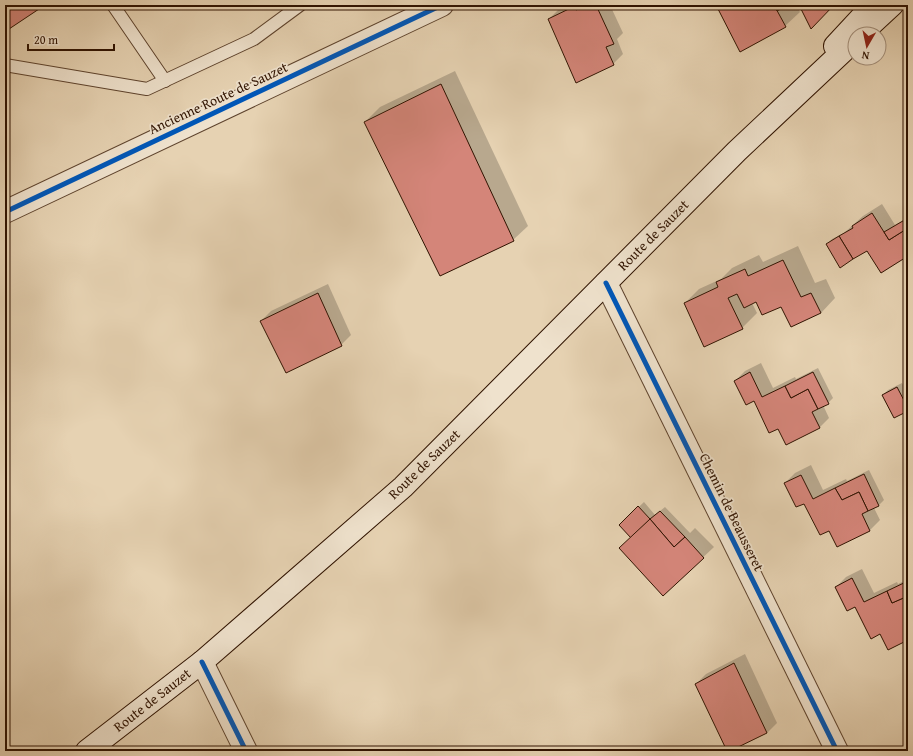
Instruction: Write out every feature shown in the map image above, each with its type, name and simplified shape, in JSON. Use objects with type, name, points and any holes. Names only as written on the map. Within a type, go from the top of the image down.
[{"type":"main road","name":"Ancienne Route de Sauzet","points":[[5,212],[442,5]]},
{"type":"main road","name":"Route de Sauzet","points":[[87,751],[202,662],[403,487],[737,151],[873,5]]},
{"type":"main road","points":[[870,26],[892,5]]},
{"type":"main road","name":"Route de Sauzet","points":[[737,151],[847,48]]},
{"type":"main road","name":"Chemin de Beausseret","points":[[606,283],[837,751]]},
{"type":"main road","points":[[202,662],[246,751]]},
{"type":"lane","points":[[113,5],[165,81]]},
{"type":"lane","points":[[5,65],[147,89],[254,39],[300,5]]},
{"type":"building","points":[[5,5],[45,5],[9,29],[5,24]]},
{"type":"building","points":[[587,5],[596,5],[614,44],[606,47],[614,65],[576,83],[548,19],[575,6],[576,10]]},
{"type":"building","points":[[716,5],[774,5],[786,27],[740,52]]},
{"type":"building","points":[[774,5],[788,5],[777,11]]},
{"type":"building","points":[[799,5],[834,5],[811,29]]},
{"type":"building","points":[[441,84],[514,241],[440,276],[364,122]]},
{"type":"building","points":[[872,213],[889,240],[908,228],[908,256],[881,273],[867,251],[853,259],[839,236],[853,228],[852,226]]},
{"type":"building","points":[[908,218],[908,228],[889,240],[884,232]]},
{"type":"building","points":[[839,236],[853,259],[840,268],[826,244]]},
{"type":"building","points":[[783,260],[801,297],[811,293],[821,313],[791,327],[781,307],[762,315],[756,302],[744,308],[737,294],[728,298],[743,329],[704,347],[684,303],[718,287],[716,282],[745,269],[748,276]]},
{"type":"building","points":[[318,293],[342,346],[286,373],[260,321]]},
{"type":"building","points":[[750,372],[762,397],[785,386],[791,398],[808,389],[818,409],[812,412],[820,428],[786,445],[778,429],[769,433],[754,401],[746,405],[734,381]]},
{"type":"building","points":[[813,372],[829,404],[818,409],[808,389],[791,398],[785,386]]},
{"type":"building","points":[[897,387],[908,408],[908,411],[894,418],[882,395]]},
{"type":"building","points":[[864,474],[879,506],[868,511],[859,492],[842,500],[835,488]]},
{"type":"building","points":[[801,475],[813,499],[835,488],[842,500],[859,492],[868,511],[862,514],[870,531],[837,547],[829,531],[820,535],[804,504],[796,507],[784,483]]},
{"type":"building","points":[[638,506],[650,519],[631,538],[619,525]]},
{"type":"building","points":[[660,511],[685,537],[674,547],[650,519]]},
{"type":"building","points":[[650,519],[674,547],[685,537],[704,558],[663,596],[619,548]]},
{"type":"building","points":[[852,578],[864,602],[887,591],[892,603],[908,596],[908,640],[888,650],[880,634],[871,639],[855,607],[847,611],[835,587]]},
{"type":"building","points":[[908,581],[908,596],[892,603],[887,591]]},
{"type":"building","points":[[734,663],[767,733],[730,751],[727,751],[695,684]]},
{"type":"cycle path","points":[[5,212],[442,5]]},
{"type":"cycle path","points":[[606,283],[837,751]]},
{"type":"cycle path","points":[[202,662],[246,751]]}]
